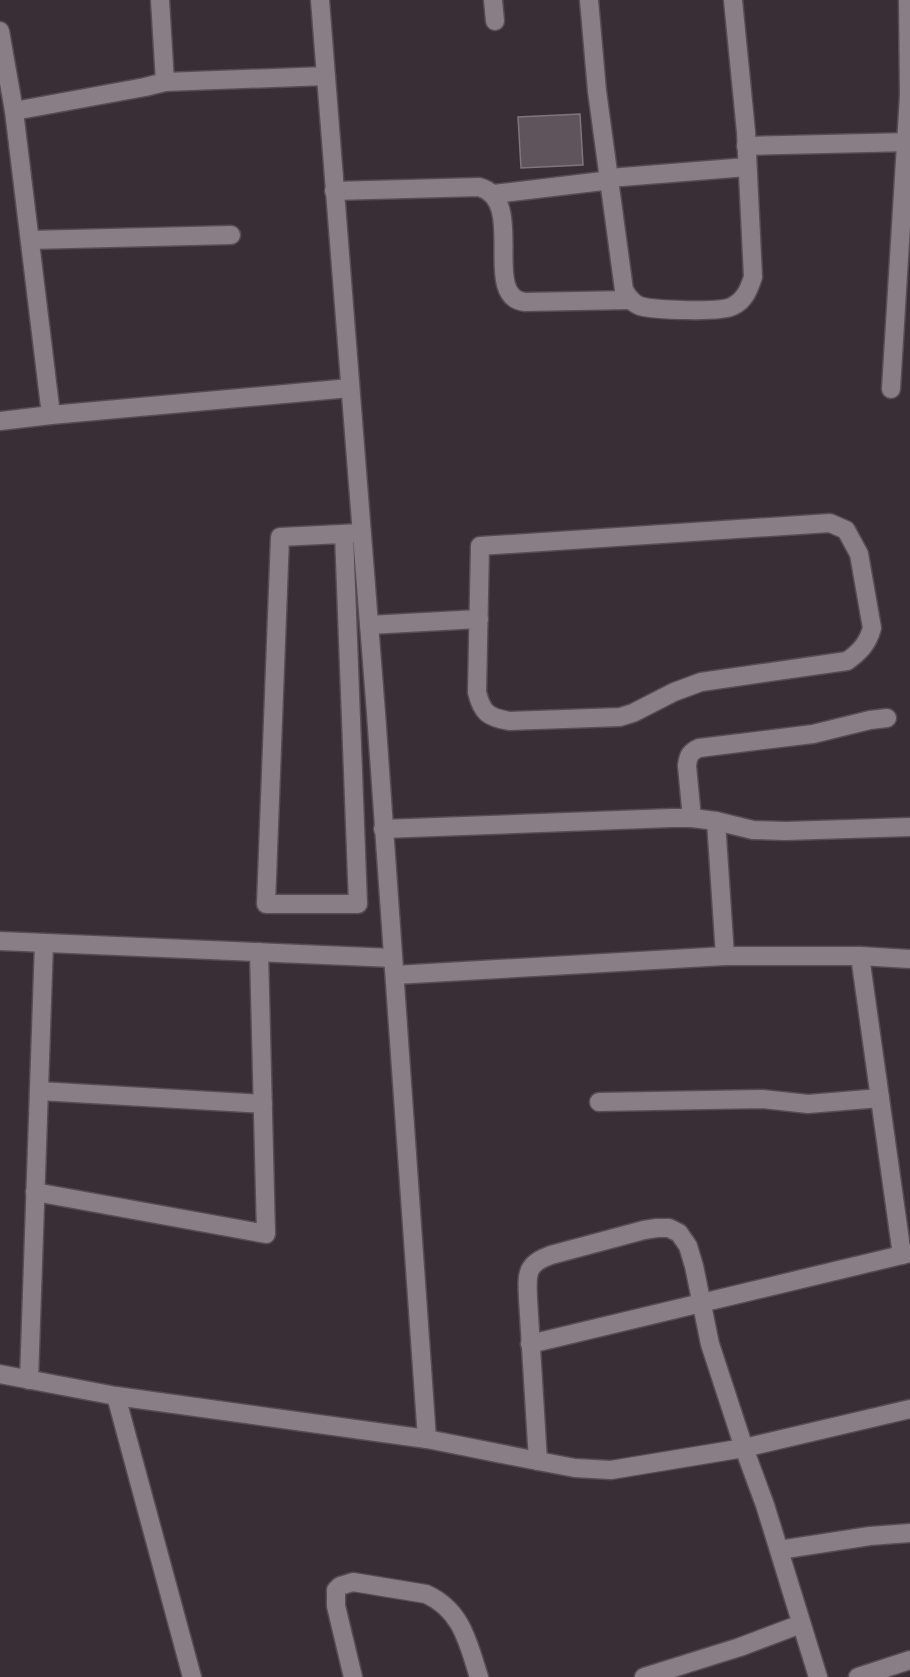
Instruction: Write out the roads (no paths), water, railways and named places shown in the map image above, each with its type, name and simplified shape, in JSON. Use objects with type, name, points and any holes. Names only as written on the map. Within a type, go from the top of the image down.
[{"type":"street","points":[[160,0],[165,82]]},
{"type":"street","points":[[320,0],[350,388],[352,533],[351,714],[358,904],[266,904],[280,537],[352,533]]},
{"type":"street","points":[[494,0],[495,21]]},
{"type":"street","points":[[589,0],[597,91],[624,290],[630,300],[638,306],[716,310],[733,307],[748,294],[753,277],[746,146],[733,0]]},
{"type":"street","points":[[891,389],[908,142],[908,0]]},
{"type":"street","points":[[0,31],[14,111],[51,415]]},
{"type":"street","points":[[14,111],[165,82],[326,76]]},
{"type":"street","points":[[746,146],[908,142]]},
{"type":"street","points":[[494,194],[603,181],[609,178],[747,166]]},
{"type":"street","points":[[334,191],[479,187],[487,189],[494,194],[502,214],[505,283],[512,297],[525,302],[630,300]]},
{"type":"street","points":[[30,240],[231,235]]},
{"type":"street","points":[[0,421],[350,388]]},
{"type":"street","points":[[830,523],[846,530],[859,554],[872,628],[870,638],[865,645],[847,661],[701,682],[620,717],[509,721],[494,718],[480,705],[477,692],[478,620],[480,546],[784,528],[830,523]]},
{"type":"street","points":[[352,533],[369,626],[427,1439]]},
{"type":"street","points":[[369,626],[478,620]]},
{"type":"street","points":[[351,714],[376,713]]},
{"type":"street","points":[[692,818],[687,766],[691,752],[699,748],[813,734],[887,718]]},
{"type":"street","points":[[383,829],[692,818],[753,830],[775,831],[910,827]]},
{"type":"street","points":[[716,821],[725,956]]},
{"type":"street","points":[[0,941],[259,952],[394,966],[725,956],[860,956],[910,959]]},
{"type":"street","points":[[29,1380],[44,943]]},
{"type":"street","points":[[35,1191],[266,1234],[259,952]]},
{"type":"street","points":[[530,1344],[906,1254],[880,1098],[860,956]]},
{"type":"street","points":[[39,1091],[263,1104]]},
{"type":"street","points":[[599,1102],[762,1099],[808,1104],[880,1098]]},
{"type":"street","points":[[538,1461],[527,1275],[531,1266],[538,1259],[644,1230],[669,1228],[679,1233],[688,1246],[710,1344],[765,1505],[818,1677]]},
{"type":"street","points":[[0,1374],[116,1396],[427,1439],[575,1468],[611,1470],[744,1448],[910,1409]]},
{"type":"street","points":[[116,1396],[192,1677]]},
{"type":"street","points":[[779,1550],[870,1536],[910,1533]]},
{"type":"street","points":[[353,1677],[337,1615],[335,1598],[336,1590],[340,1586],[353,1582],[426,1594],[438,1599],[460,1624],[479,1677]]},
{"type":"street","points":[[644,1677],[740,1647],[801,1624]]},
{"type":"street","points":[[858,1677],[910,1660]]}]
